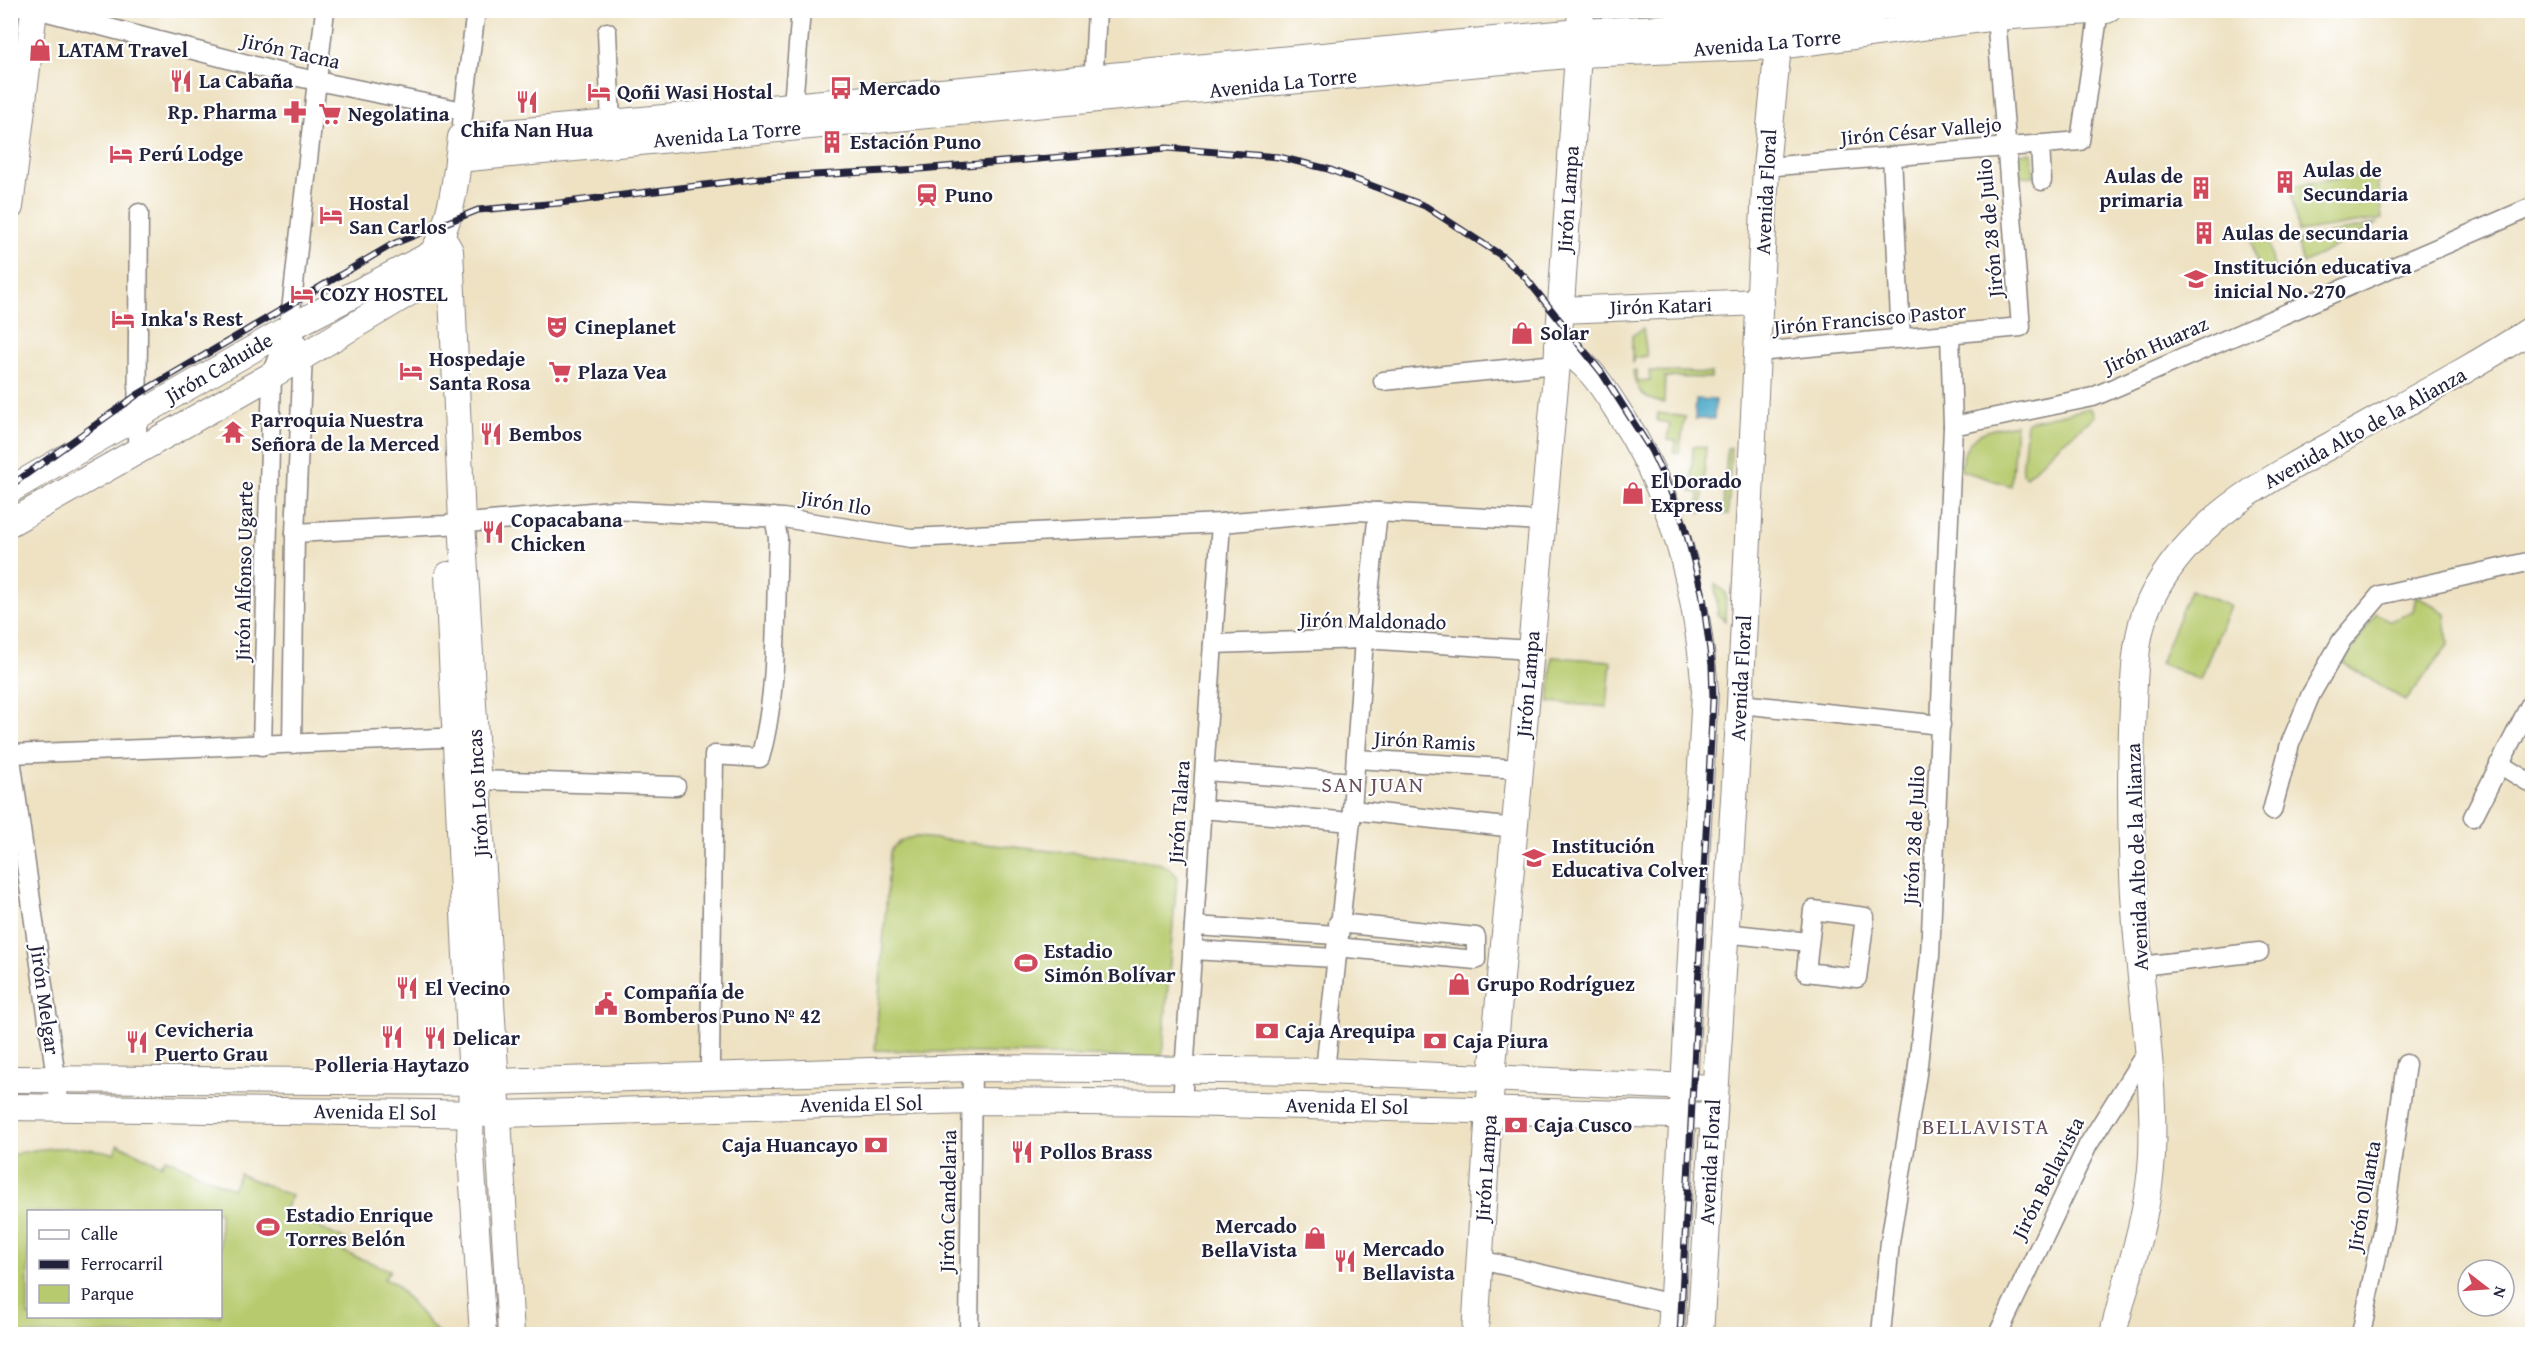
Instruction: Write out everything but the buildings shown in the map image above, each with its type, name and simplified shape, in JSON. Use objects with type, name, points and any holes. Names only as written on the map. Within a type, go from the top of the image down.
[{"type":"street","points":[[10,207],[34,10]]},
{"type":"street","name":"Jirón Tacna","points":[[40,10],[317,81],[463,111]]},
{"type":"street","name":"Jirón Alfonso Ugarte","points":[[262,746],[272,375],[288,328],[325,10]]},
{"type":"street","points":[[10,523],[272,375],[442,258],[460,148],[476,10]]},
{"type":"street","points":[[792,117],[801,10]]},
{"type":"street","points":[[1093,90],[1097,10]]},
{"type":"street","name":"Avenida La Torre","points":[[460,148],[1093,90],[1579,32],[1873,10]]},
{"type":"street","name":"Avenida La Torre","points":[[1579,32],[1778,46],[1987,16],[2102,11]]},
{"type":"street","name":"Jirón César Vallejo","points":[[1766,166],[2080,141],[2102,11]]},
{"type":"street","name":"Avenida Floral","points":[[1700,1335],[1712,1116],[1740,704],[1766,166],[1778,46],[1788,16]]},
{"type":"street","name":"Jirón 28 de Julio","points":[[1987,16],[2006,146],[2021,327]]},
{"type":"street","points":[[607,32],[611,123]]},
{"type":"street","name":"Jirón Lampa","points":[[1475,1335],[1489,1109],[1558,354],[1579,32]]},
{"type":"street","name":"Avenida La Torre","points":[[460,148],[611,123],[792,117]]},
{"type":"street","points":[[2040,144],[2042,181]]},
{"type":"street","points":[[1892,156],[1901,339]]},
{"type":"street","name":"Jirón Huaraz","points":[[1953,426],[2093,397],[2532,207]]},
{"type":"street","points":[[137,450],[139,213]]},
{"type":"street","name":"Jirón Cahuide","points":[[10,490],[288,328],[442,258]]},
{"type":"street","name":"Jirón Los Incas","points":[[442,258],[484,1082],[497,1114],[511,1335]]},
{"type":"street","name":"Jirón Katari","points":[[1561,310],[1761,302]]},
{"type":"street","name":"Jirón Francisco Pastor","points":[[1758,352],[2021,327]]},
{"type":"street","points":[[288,328],[303,355],[296,533],[292,744]]},
{"type":"street","name":"Avenida Alto de la Alianza","points":[[2113,1335],[2149,1184],[2152,1156],[2149,1048],[2141,966],[2130,791],[2133,708],[2141,631],[2158,585],[2190,543],[2239,501],[2294,466],[2468,371],[2532,329]]},
{"type":"street","name":"Jirón 28 de Julio","points":[[1881,1335],[1890,1242],[1917,1074],[1930,956],[1953,426],[1950,334]]},
{"type":"street","points":[[1383,381],[1558,354]]},
{"type":"street","name":"Avenida Floral","points":[[1558,354],[1588,367],[1647,459],[1674,524],[1695,604],[1705,691],[1671,1335]]},
{"type":"street","name":"Jirón Ilo","points":[[296,533],[613,510],[774,517],[911,538],[1221,524],[1358,511],[1542,522]]},
{"type":"street","points":[[1356,759],[1364,639],[1378,512]]},
{"type":"street","points":[[710,1062],[714,755],[760,758],[765,740],[770,706],[778,538],[774,517]]},
{"type":"street","name":"Jirón Talara","points":[[1182,1103],[1221,524]]},
{"type":"street","points":[[2272,811],[2290,744],[2311,694],[2342,640],[2380,595],[2532,561]]},
{"type":"street","name":"Jirón Maldonado","points":[[1213,644],[1364,639],[1531,650]]},
{"type":"street","points":[[2473,817],[2532,701]]},
{"type":"street","points":[[1740,704],[1941,725]]},
{"type":"street","points":[[11,753],[465,738]]},
{"type":"street","name":"Jirón Los Incas","points":[[465,738],[478,780],[484,1082],[470,1114],[483,1335]]},
{"type":"street","name":"Jirón Melgar","points":[[11,753],[60,1106]]},
{"type":"street","name":"Jirón Ramis","points":[[1324,1071],[1352,816],[1356,759],[1520,769]]},
{"type":"street","points":[[2499,764],[2532,784]]},
{"type":"street","points":[[1205,771],[1354,782]]},
{"type":"street","points":[[478,780],[676,786]]},
{"type":"street","points":[[1202,809],[1352,816],[1515,828]]},
{"type":"street","points":[[1813,910],[1865,917],[1857,978],[1806,972],[1809,942],[1813,910]]},
{"type":"street","points":[[1192,950],[1337,941],[1476,937],[1476,960],[1337,941],[1194,926]]},
{"type":"street","points":[[1724,933],[1809,942]]},
{"type":"street","points":[[2141,966],[2259,952]]},
{"type":"street","name":"Jirón Bellavista","points":[[1998,1335],[2088,1145],[2149,1048]]},
{"type":"street","name":"Jirón Ollanta","points":[[2361,1335],[2384,1221],[2406,1064]]},
{"type":"street","name":"Avenida El Sol","points":[[10,1079],[484,1082],[972,1068],[1324,1071],[1714,1088]]},
{"type":"street","name":"Jirón Candelaria","points":[[969,1335],[972,1068]]},
{"type":"street","name":"Avenida El Sol","points":[[10,1107],[497,1114],[972,1101],[1489,1109],[1712,1116]]},
{"type":"street","points":[[1480,1260],[1673,1304]]},
{"type":"green space","points":[[2032,153],[2034,176],[2016,177],[2015,154]]},
{"type":"green space","points":[[2376,173],[2382,219],[2298,232],[2291,186]]},
{"type":"green space","points":[[2378,223],[2303,264],[2297,241]]},
{"type":"green space","points":[[2266,230],[2275,271],[2260,276],[2250,235]]},
{"type":"green space","points":[[1643,328],[1647,356],[1634,358],[1632,363],[1632,336]]},
{"type":"green space","points":[[1636,370],[1637,381],[1650,380],[1649,371],[1711,373],[1711,378],[1665,377],[1664,403],[1651,400],[1638,389],[1633,371]]},
{"type":"green space","points":[[2090,408],[2095,416],[2059,445],[2026,477],[2022,474],[2027,422]]},
{"type":"green space","points":[[1658,413],[1685,417],[1679,453],[1674,452],[1676,441],[1667,440],[1670,423],[1657,421]]},
{"type":"green space","points":[[2016,424],[2011,486],[1960,470],[1966,448],[1977,436],[1993,429]]},
{"type":"green space","points":[[1693,446],[1706,447],[1702,513],[1698,512],[1699,493],[1691,492]]},
{"type":"green space","points":[[1727,448],[1731,448],[1728,514],[1723,514]]},
{"type":"green space","points":[[1715,584],[1726,593],[1725,621],[1718,614]]},
{"type":"green space","points":[[2190,590],[2230,606],[2200,680],[2160,663]]},
{"type":"green space","points":[[2416,595],[2445,613],[2448,645],[2406,701],[2343,663],[2376,613],[2390,621],[2413,612]]},
{"type":"green space","points":[[1552,657],[1611,661],[1607,707],[1549,702]]},
{"type":"green space","name":"Estadio Simón Bolívar","points":[[917,837],[1156,862],[1169,868],[1177,876],[1162,1058],[875,1050],[890,852],[901,841]]},
{"type":"green space","name":"Estadio Enrique Torres Belón","points":[[118,1144],[161,1165],[166,1158],[232,1189],[240,1174],[291,1196],[284,1212],[348,1241],[344,1252],[390,1270],[384,1279],[394,1283],[439,1334],[11,1334],[11,1155],[37,1149],[88,1149],[114,1153]]},
{"type":"water","points":[[1696,399],[1715,400],[1714,419],[1695,419]]},
{"type":"railway","points":[[10,486],[137,395],[393,244],[478,210],[559,203],[761,178],[920,169],[1167,148],[1279,157],[1328,169],[1425,206],[1502,256],[1525,277],[1602,373],[1651,450],[1670,490],[1684,524],[1702,592],[1712,665],[1713,699],[1680,1334]]},
{"type":"place","name":"LATAM Travel","points":[[40,50]]},
{"type":"place","name":"La Cabaña","points":[[181,81]]},
{"type":"place","name":"Mercado","points":[[841,88]]},
{"type":"place","name":"Qoñi Wasi Hostal","points":[[599,92]]},
{"type":"place","name":"Chifa Nan Hua","points":[[527,102]]},
{"type":"place","name":"Rp. Pharma","points":[[295,112]]},
{"type":"place","name":"Negolatina","points":[[330,114]]},
{"type":"place","name":"Estación Puno","points":[[832,142]]},
{"type":"place","name":"Perú Lodge","points":[[121,154]]},
{"type":"place","name":"Aulas de Secundaria","points":[[2285,182]]},
{"type":"place","name":"Aulas de primaria","points":[[2201,188]]},
{"type":"place","name":"Puno","points":[[927,195]]},
{"type":"place","name":"Hostal San Carlos","points":[[331,215]]},
{"type":"place","name":"Aulas de secundaria","points":[[2204,233]]},
{"type":"place","name":"Institución educativa inicial No. 270","points":[[2196,279]]},
{"type":"place","name":"COZY HOSTEL","points":[[302,294]]},
{"type":"place","name":"Inka's Rest","points":[[123,319]]},
{"type":"place","name":"Cineplanet","points":[[557,327]]},
{"type":"place","name":"Solar","points":[[1522,333]]},
{"type":"place","name":"Hospedaje Santa Rosa","points":[[411,371]]},
{"type":"place","name":"Plaza Vea","points":[[560,372]]},
{"type":"place","name":"Parroquia Nuestra Señora de la Merced","points":[[233,432]]},
{"type":"place","name":"Bembos","points":[[491,434]]},
{"type":"place","name":"El Dorado Express","points":[[1633,493]]},
{"type":"place","name":"Copacabana Chicken","points":[[493,532]]},
{"type":"place","name":"Institución Educativa Colver","points":[[1534,858]]},
{"type":"place","name":"Estadio Simón Bolívar","points":[[1026,963]]},
{"type":"place","name":"Grupo Rodríguez","points":[[1459,984]]},
{"type":"place","name":"El Vecino","points":[[407,988]]},
{"type":"place","name":"Compañía de Bomberos Puno Nº 42","points":[[606,1004]]},
{"type":"place","name":"Caja Arequipa","points":[[1267,1031]]},
{"type":"place","name":"Polleria Haytazo","points":[[392,1037]]},
{"type":"place","name":"Delicar","points":[[435,1038]]},
{"type":"place","name":"Caja Piura","points":[[1435,1041]]},
{"type":"place","name":"Cevicheria Puerto Grau","points":[[137,1042]]},
{"type":"place","name":"Caja Cusco","points":[[1516,1125]]},
{"type":"place","name":"Caja Huancayo","points":[[876,1145]]},
{"type":"place","name":"Pollos Brass","points":[[1022,1152]]},
{"type":"place","name":"Estadio Enrique Torres Belón","points":[[268,1227]]},
{"type":"place","name":"Mercado BellaVista","points":[[1315,1238]]},
{"type":"place","name":"Mercado Bellavista","points":[[1345,1261]]},
{"type":"district","name":"SAN JUAN","points":[[1373,784]]},
{"type":"district","name":"BELLAVISTA","points":[[1986,1126]]}]
